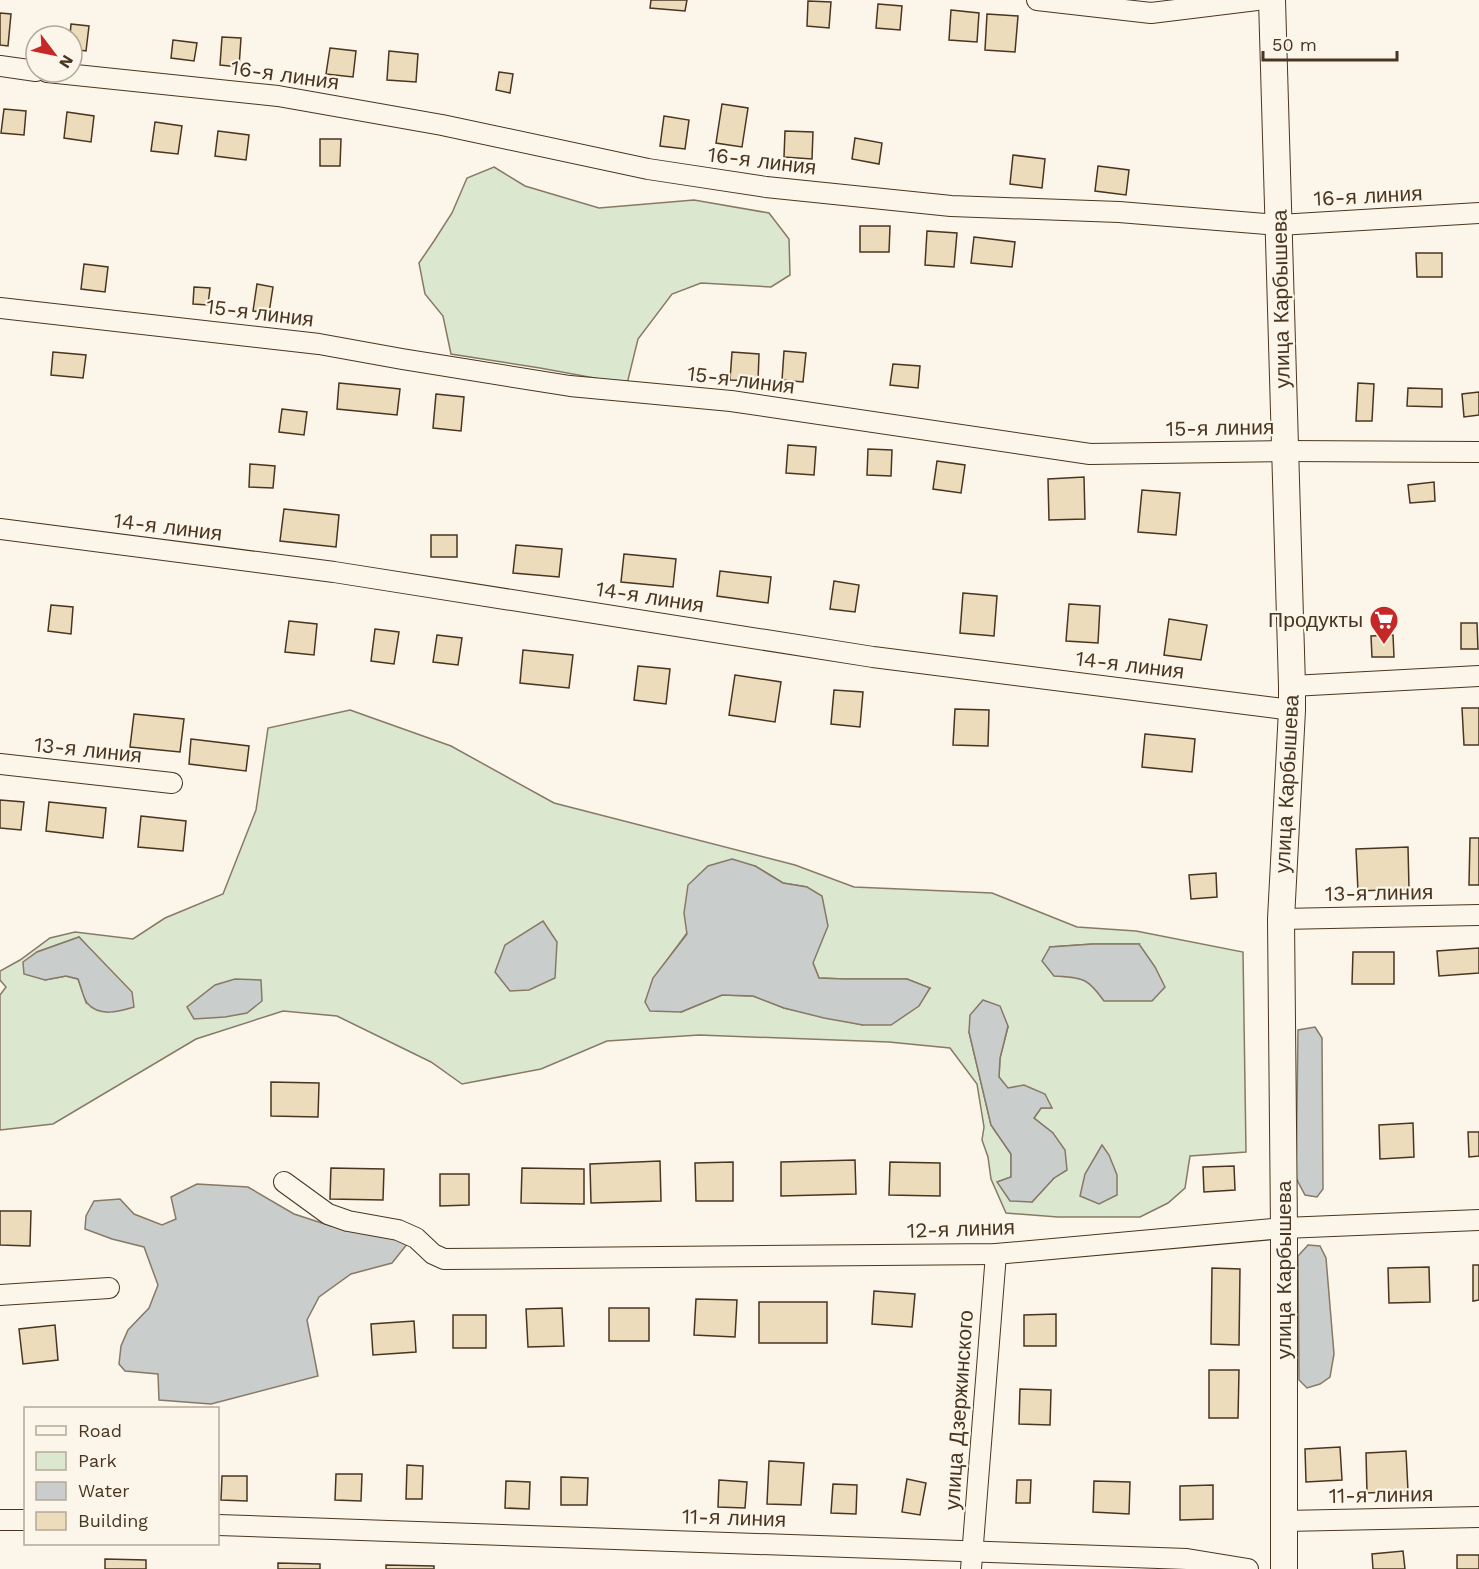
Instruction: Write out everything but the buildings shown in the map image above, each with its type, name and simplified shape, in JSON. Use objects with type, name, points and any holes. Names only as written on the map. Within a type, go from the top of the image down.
[{"type":"main road","name":"улица Карбышева","points":[[1272,0],[1292,698],[1281,919],[1284,1569]]},
{"type":"street","points":[[1037,0],[1151,13],[1257,0]]},
{"type":"street","points":[[0,66],[24,69]]},
{"type":"street","name":"16-я линия","points":[[84,76],[278,96],[442,125],[648,169],[766,187],[951,206],[1119,212],[1280,225],[1479,213]]},
{"type":"street","name":"15-я линия","points":[[0,308],[320,344],[570,386],[731,401],[1090,454],[1284,451],[1479,452]]},
{"type":"street","name":"14-я линия","points":[[0,530],[334,572],[873,657],[1292,698],[1479,676]]},
{"type":"street","name":"13-я линия","points":[[0,764],[172,783]]},
{"type":"street","name":"13-я линия","points":[[1281,919],[1479,915]]},
{"type":"street","name":"12-я линия","points":[[284,1182],[328,1214],[348,1221],[398,1230],[416,1238],[433,1254],[444,1258],[996,1254],[1284,1228],[1479,1220]]},
{"type":"street","name":"улица Дзержинского","points":[[972,1560],[996,1254]]},
{"type":"street","points":[[0,1295],[109,1288]]},
{"type":"street","name":"11-я линия","points":[[1284,1521],[1479,1517]]},
{"type":"street","points":[[0,1520],[24,1520]]},
{"type":"street","name":"11-я линия","points":[[219,1525],[972,1560],[1187,1559],[1248,1569]]},
{"type":"green space","points":[[494,167],[525,186],[599,208],[694,200],[769,213],[789,239],[790,275],[771,287],[701,283],[672,294],[638,339],[627,384],[451,354],[443,316],[425,294],[419,263],[452,213],[467,178]]},
{"type":"green space","points":[[350,710],[451,746],[554,803],[795,865],[854,887],[992,893],[1077,927],[1136,931],[1243,952],[1246,1152],[1190,1156],[1185,1188],[1168,1203],[1140,1217],[1058,1217],[1006,1213],[991,1179],[988,1157],[982,1140],[984,1127],[977,1084],[950,1048],[889,1042],[699,1035],[607,1041],[541,1069],[462,1084],[431,1062],[337,1016],[283,1011],[196,1039],[53,1124],[0,1130],[0,995],[6,987],[0,980],[0,971],[20,960],[50,938],[75,932],[133,939],[165,918],[223,894],[256,810],[268,728]],"holes":[[[755,866],[783,883],[807,887],[813,963],[819,978],[907,979],[930,988],[863,1025],[784,1008],[753,996],[722,995],[681,1012],[653,979],[687,933]],[[79,937],[95,955],[86,1002],[78,979],[66,976],[45,980],[37,952]],[[1093,944],[1139,944],[1093,985],[1081,978],[1050,947]],[[1008,1027],[1000,1058],[999,1077],[1008,1089],[1052,1108],[1041,1108],[1034,1118],[1053,1133],[1054,1178],[1032,1202],[998,1182],[1011,1177],[1011,1154],[991,1125],[969,1032]]]},
{"type":"water","points":[[732,859],[755,866],[783,883],[807,887],[822,896],[828,926],[813,963],[819,978],[907,979],[930,988],[919,1006],[891,1025],[863,1025],[824,1018],[784,1008],[753,996],[722,995],[681,1012],[650,1011],[645,1002],[653,978],[687,934],[684,913],[688,885],[708,866]]},
{"type":"water","points":[[543,921],[557,942],[555,978],[529,990],[510,991],[495,972],[505,945]]},
{"type":"water","points":[[79,937],[132,992],[134,1007],[115,1012],[103,1012],[87,1003],[78,979],[66,976],[45,980],[24,974],[23,962],[37,952]]},
{"type":"water","points":[[1139,944],[1165,987],[1152,1001],[1104,1001],[1084,980],[1054,976],[1042,961],[1050,947]]},
{"type":"water","points":[[235,979],[261,980],[262,1001],[247,1013],[194,1019],[187,1007],[215,985]]},
{"type":"water","points":[[983,1000],[1000,1006],[1008,1026],[1000,1058],[999,1077],[1008,1088],[1024,1085],[1045,1094],[1052,1108],[1041,1108],[1034,1118],[1053,1133],[1065,1150],[1067,1170],[1054,1178],[1032,1202],[1010,1201],[997,1182],[1011,1177],[1011,1154],[991,1125],[969,1032],[970,1015]]},
{"type":"water","points":[[1315,1027],[1322,1038],[1323,1189],[1317,1197],[1305,1195],[1296,1178],[1298,1030]]},
{"type":"water","points":[[1102,1145],[1117,1175],[1117,1195],[1099,1204],[1080,1196],[1085,1174]]},
{"type":"water","points":[[197,1184],[248,1187],[294,1214],[331,1226],[395,1234],[408,1243],[392,1263],[351,1274],[319,1297],[307,1320],[318,1376],[211,1404],[159,1400],[158,1374],[125,1371],[119,1364],[121,1346],[128,1330],[149,1308],[158,1285],[144,1247],[85,1229],[86,1216],[94,1201],[120,1199],[134,1214],[162,1225],[176,1219],[171,1197]]},
{"type":"water","points":[[1308,1245],[1320,1246],[1326,1258],[1334,1354],[1330,1377],[1320,1384],[1307,1388],[1299,1380],[1298,1256]]},
{"type":"place","name":"Продукты","points":[[1384,646]]}]
